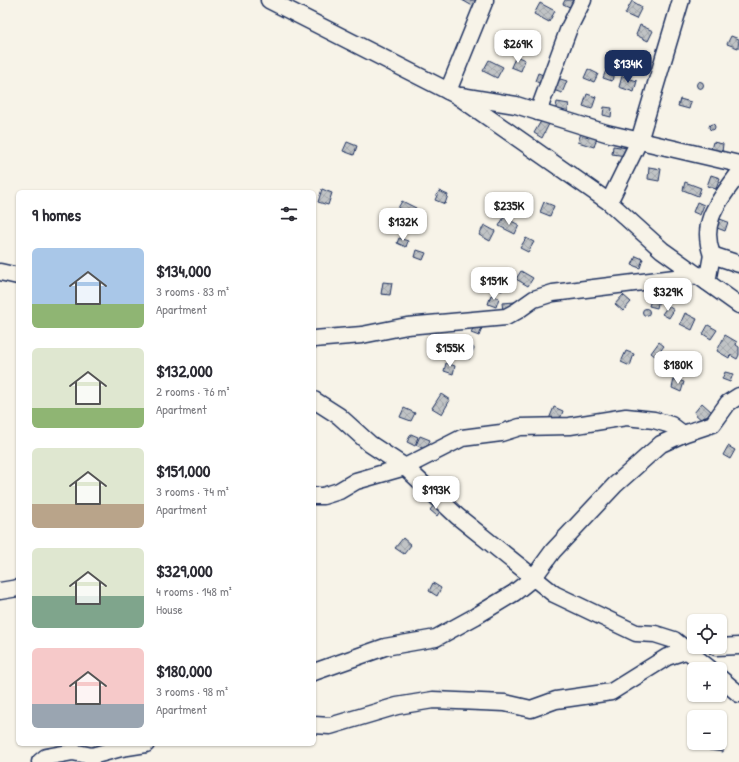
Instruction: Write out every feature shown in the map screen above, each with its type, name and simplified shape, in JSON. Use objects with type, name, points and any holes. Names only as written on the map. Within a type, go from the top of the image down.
[{"type":"street","points":[[269,0],[452,93],[609,202],[662,250],[739,305]]},
{"type":"street","points":[[452,93],[486,0]]},
{"type":"street","points":[[538,112],[569,28],[582,0]]},
{"type":"street","points":[[609,202],[639,141],[681,0]]},
{"type":"street","points":[[452,93],[516,106],[606,133],[739,164]]},
{"type":"street","points":[[703,279],[712,255],[708,245],[708,228],[714,208],[739,174]]},
{"type":"street","points":[[712,255],[739,264]]},
{"type":"street","points":[[0,272],[16,276]]},
{"type":"street","points":[[316,339],[362,335],[407,326],[506,317],[517,312],[534,298],[553,293],[703,279]]},
{"type":"street","points":[[316,671],[385,647],[436,638],[514,593],[534,577],[553,551],[615,485],[661,444],[682,434],[713,424],[728,403],[739,396]]},
{"type":"street","points":[[316,401],[339,416],[370,444],[405,468],[457,516],[554,594],[597,616],[636,633],[655,634],[687,645]]},
{"type":"street","points":[[316,496],[323,496],[339,490],[356,481],[405,468],[462,438],[501,433],[520,427],[570,426],[626,417],[654,420],[671,425],[682,434]]},
{"type":"street","points":[[0,591],[16,588]]},
{"type":"street","points":[[727,647],[739,646]]},
{"type":"street","points":[[316,725],[330,726],[396,706],[433,700],[506,703],[531,709],[556,700],[611,692],[667,657],[687,650]]},
{"type":"street","points":[[699,654],[705,662]]},
{"type":"street","points":[[727,684],[739,694]]},
{"type":"street","points":[[40,762],[46,757],[73,752],[92,756],[134,746]]},
{"type":"building","points":[[462,0],[479,0],[476,8]]},
{"type":"building","points":[[565,0],[578,0],[574,9],[563,4]]},
{"type":"building","points":[[632,1],[642,7],[636,19],[625,14]]},
{"type":"building","points":[[540,3],[555,11],[549,22],[534,14]]},
{"type":"building","points":[[640,25],[653,31],[648,41],[636,35]]},
{"type":"building","points":[[731,36],[739,39],[738,48],[727,44]]},
{"type":"building","points":[[525,37],[532,39],[529,46],[523,43]]},
{"type":"building","points":[[516,56],[525,60],[521,71],[511,67]]},
{"type":"building","points":[[489,60],[503,67],[497,78],[483,71]]},
{"type":"building","points":[[588,69],[598,74],[594,82],[584,78]]},
{"type":"building","points":[[606,70],[614,73],[612,81],[603,78]]},
{"type":"building","points":[[538,73],[546,76],[543,85],[535,81]]},
{"type":"building","points":[[622,76],[637,81],[634,92],[619,87]]},
{"type":"building","points":[[557,78],[567,81],[562,93],[553,90]]},
{"type":"building","points":[[700,82],[703,85],[700,88],[697,85]]},
{"type":"building","points":[[587,94],[596,97],[592,109],[583,106]]},
{"type":"building","points":[[680,99],[691,102],[689,109],[678,106]]},
{"type":"building","points":[[557,102],[569,104],[567,114],[555,112]]},
{"type":"building","points":[[604,107],[612,108],[611,117],[603,115]]},
{"type":"building","points":[[544,116],[551,120],[542,138],[534,133]]},
{"type":"building","points":[[712,124],[715,127],[712,130],[709,127]]},
{"type":"building","points":[[581,133],[597,138],[594,147],[578,142]]},
{"type":"building","points":[[347,142],[357,146],[354,155],[343,151]]},
{"type":"building","points":[[713,142],[723,144],[722,152],[711,149]]},
{"type":"building","points":[[613,146],[627,148],[626,156],[612,154]]},
{"type":"building","points":[[649,167],[661,169],[659,181],[648,179]]},
{"type":"building","points":[[711,175],[720,178],[716,189],[707,186]]},
{"type":"building","points":[[685,182],[701,188],[698,196],[683,190]]},
{"type":"building","points":[[322,189],[332,193],[328,205],[318,202]]},
{"type":"building","points":[[439,191],[448,195],[445,204],[435,200]]},
{"type":"building","points":[[402,201],[416,208],[409,222],[394,215]]},
{"type":"building","points":[[544,202],[554,206],[550,216],[540,212]]},
{"type":"building","points":[[697,202],[704,205],[700,215],[693,212]]},
{"type":"building","points":[[504,217],[519,225],[515,234],[499,226]]},
{"type":"building","points":[[720,219],[728,222],[725,231],[717,228]]},
{"type":"building","points":[[484,225],[495,231],[490,241],[479,235]]},
{"type":"building","points":[[399,238],[408,241],[406,247],[397,243]]},
{"type":"building","points":[[526,238],[534,242],[528,252],[520,248]]},
{"type":"building","points":[[417,250],[426,253],[423,260],[415,257]]},
{"type":"building","points":[[636,256],[643,259],[640,268],[632,265]]},
{"type":"building","points":[[521,271],[533,278],[528,286],[516,279]]},
{"type":"building","points":[[500,275],[508,279],[502,291],[494,287]]},
{"type":"building","points":[[383,282],[392,283],[390,295],[381,294]]},
{"type":"building","points":[[491,295],[499,298],[496,307],[488,304]]},
{"type":"building","points":[[623,295],[631,302],[623,311],[615,304]]},
{"type":"building","points":[[652,297],[659,299],[657,308],[649,306]]},
{"type":"building","points":[[515,302],[516,310],[503,311],[502,303]]},
{"type":"building","points":[[668,306],[674,310],[669,318],[662,314]]},
{"type":"building","points":[[646,309],[649,312],[646,315],[643,312]]},
{"type":"building","points":[[685,313],[697,319],[692,330],[680,324]]},
{"type":"building","points":[[474,325],[482,328],[479,336],[471,333]]},
{"type":"building","points":[[708,325],[717,330],[711,339],[703,334]]},
{"type":"building","points":[[725,335],[737,342],[736,345],[739,347],[739,355],[737,359],[730,355],[729,358],[717,351]]},
{"type":"building","points":[[659,342],[664,346],[656,357],[651,353]]},
{"type":"building","points":[[465,344],[474,348],[469,359],[459,355]]},
{"type":"building","points":[[626,351],[634,354],[630,366],[621,362]]},
{"type":"building","points":[[446,363],[455,366],[453,374],[444,371]]},
{"type":"building","points":[[725,372],[733,374],[730,382],[722,379]]},
{"type":"building","points":[[674,379],[684,382],[681,392],[672,388]]},
{"type":"building","points":[[441,394],[450,400],[442,414],[432,408]]},
{"type":"building","points":[[702,403],[712,412],[704,422],[694,413]]},
{"type":"building","points":[[554,407],[563,411],[559,422],[549,419]]},
{"type":"building","points":[[404,408],[415,413],[411,421],[400,417]]},
{"type":"building","points":[[411,434],[418,437],[415,446],[407,442]]},
{"type":"building","points":[[420,436],[430,440],[426,450],[416,445]]},
{"type":"building","points":[[728,446],[735,450],[730,459],[723,455]]},
{"type":"building","points":[[434,505],[441,510],[437,516],[430,510]]},
{"type":"building","points":[[403,538],[411,545],[404,554],[395,548]]},
{"type":"building","points":[[433,583],[441,588],[437,596],[429,591]]},
{"type":"building","points":[[709,750],[723,750],[723,752]]}]
